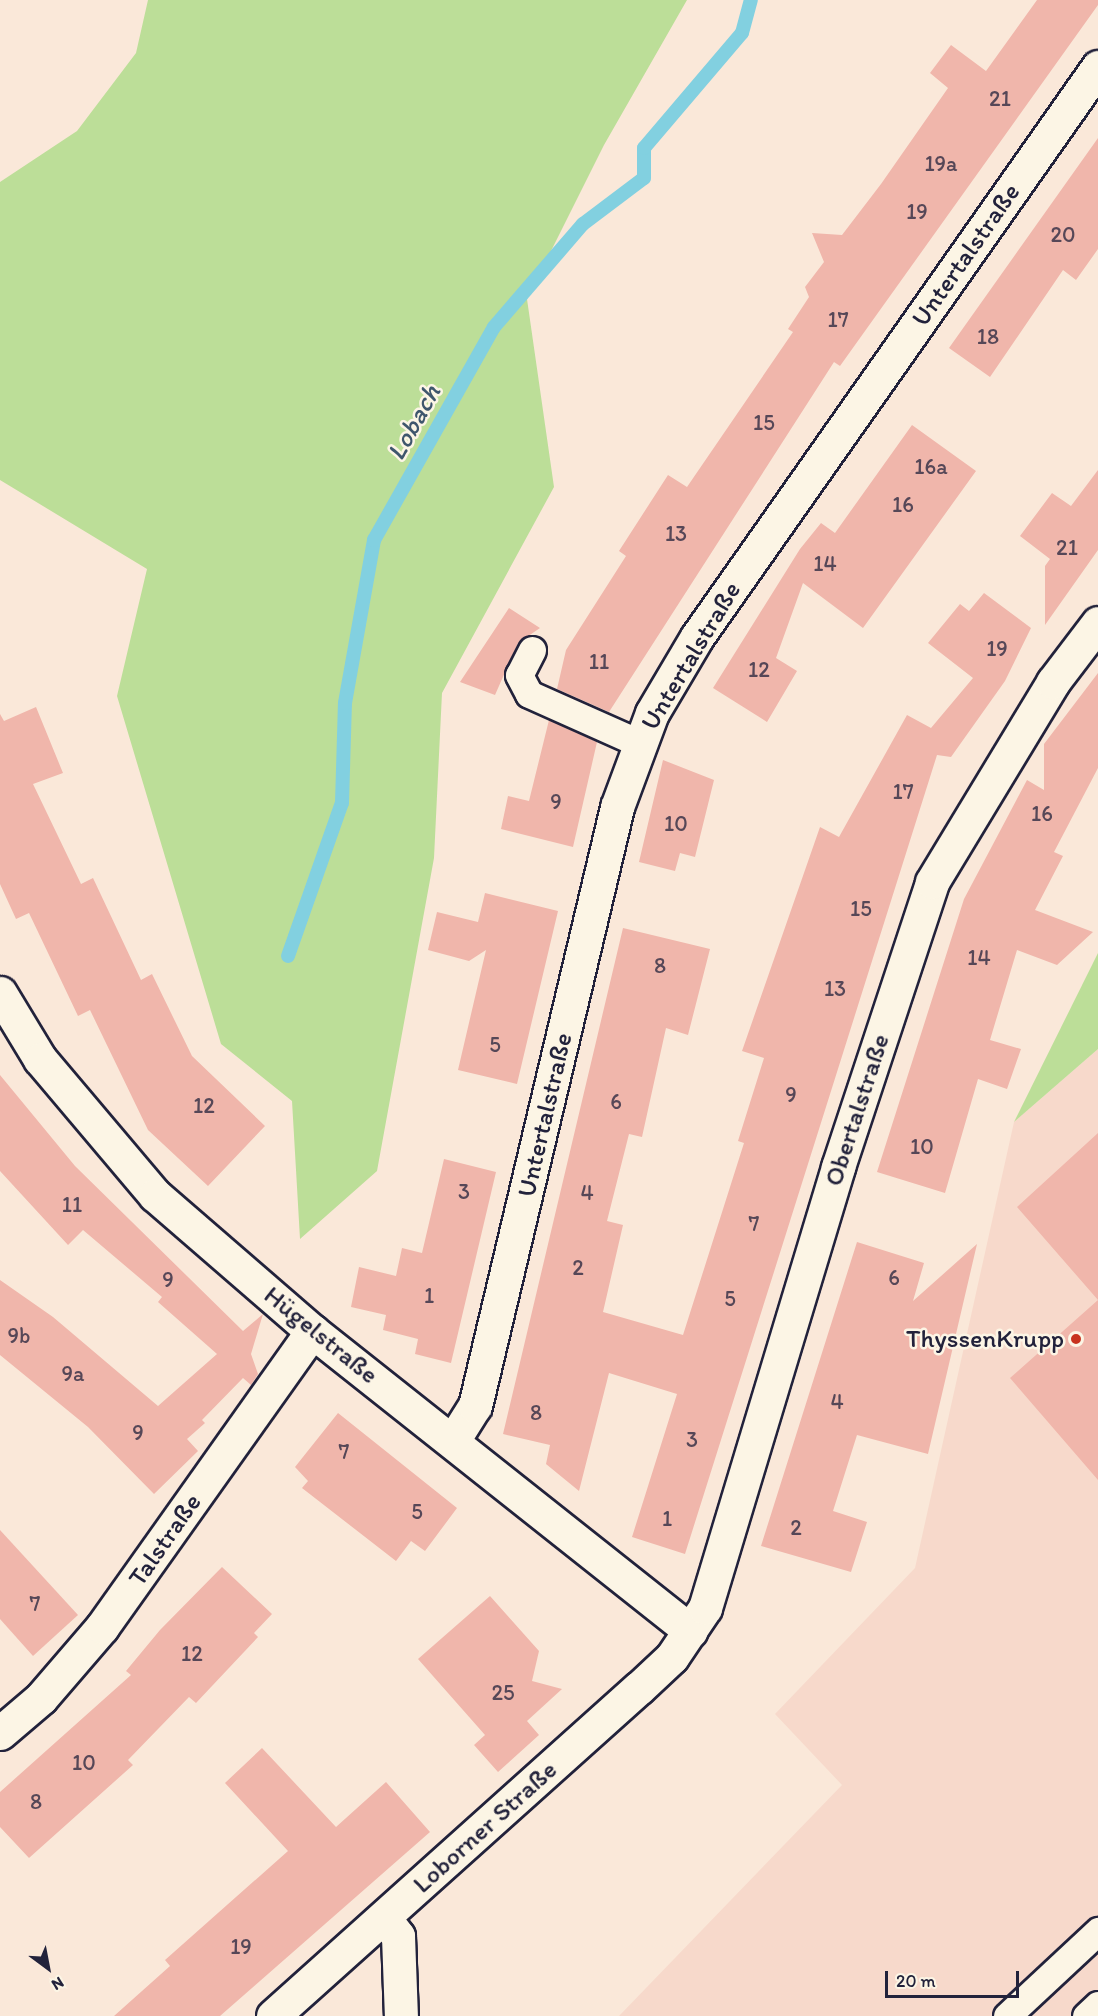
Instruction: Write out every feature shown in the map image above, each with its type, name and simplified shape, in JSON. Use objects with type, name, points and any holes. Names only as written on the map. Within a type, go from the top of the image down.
[{"type":"street","name":"Untertalstraße","points":[[453,1439],[475,1406],[617,807],[639,743],[697,637],[1098,67]]},
{"type":"street","name":"Obertalstraße","points":[[691,1631],[705,1608],[838,1167],[932,882],[1053,682],[1098,623]]},
{"type":"street","name":"Hügelstraße","points":[[0,993],[40,1059],[140,1178],[312,1331],[453,1439],[691,1631]]},
{"type":"street","name":"Talstraße","points":[[0,1733],[40,1698],[102,1627],[312,1331]]},
{"type":"street","name":"Loborner Straße","points":[[273,2016],[639,1688],[691,1631]]},
{"type":"street","points":[[384,1918],[398,1936],[401,2016]]},
{"type":"lane","points":[[532,650],[519,675],[529,694],[639,743]]},
{"type":"lane","points":[[1007,2016],[1098,1931]]},
{"type":"lane","points":[[1086,2016],[1098,2005]]},
{"type":"shaded area","points":[[1098,1049],[1098,2016],[619,2016],[842,1785],[775,1714],[915,1568],[1014,1122]]},
{"type":"green space","points":[[148,0],[687,0],[604,145],[527,299],[554,487],[442,693],[434,858],[377,1171],[300,1239],[292,1101],[221,1044],[117,696],[147,569],[0,480],[0,182],[77,131],[136,53]]},
{"type":"green space","points":[[1098,953],[1098,1049],[1014,1122]]},
{"type":"building","points":[[1037,0],[1098,0],[1098,5],[840,366],[834,362],[609,712],[557,689],[566,650],[626,556],[619,551],[668,475],[687,487],[793,332],[788,329],[809,297],[805,287],[824,262],[812,233],[842,235],[881,184],[948,88],[930,73],[951,45],[986,71]]},
{"type":"building","points":[[1098,138],[1098,249],[1076,280],[1063,270],[990,377],[949,348]]},
{"type":"building","points":[[912,425],[976,471],[863,628],[803,583],[776,658],[797,671],[767,722],[713,688],[800,549],[821,523],[835,533]]},
{"type":"building","points":[[1098,470],[1098,550],[1045,625],[1045,566],[1050,559],[1020,536],[1052,493],[1071,506]]},
{"type":"building","points":[[984,593],[1031,628],[1005,681],[951,757],[937,755],[685,1554],[632,1537],[677,1394],[609,1373],[579,1491],[546,1464],[550,1445],[503,1434],[623,928],[710,949],[688,1035],[666,1028],[642,1137],[629,1134],[607,1221],[623,1225],[603,1312],[683,1335],[744,1143],[738,1141],[764,1058],[742,1051],[820,827],[839,837],[907,715],[931,728],[973,678],[928,643],[960,604],[969,611]]},
{"type":"building","points":[[509,608],[540,628],[518,643],[495,695],[460,682]]},
{"type":"building","points":[[1098,673],[1098,768],[1054,852],[1063,856],[1035,910],[1093,932],[1057,965],[1017,950],[990,1040],[1021,1049],[1007,1089],[978,1079],[945,1193],[877,1172],[964,899],[1027,780],[1044,790],[1044,744]]},
{"type":"building","points":[[36,707],[63,773],[33,784],[81,884],[93,878],[141,980],[152,974],[192,1056],[265,1126],[208,1186],[148,1130],[90,1010],[78,1016],[29,913],[16,919],[0,884],[0,714],[4,721]]},
{"type":"building","points":[[549,720],[597,742],[573,847],[501,829],[508,796],[529,801]]},
{"type":"building","points":[[663,760],[714,780],[695,857],[680,853],[675,871],[639,862]]},
{"type":"building","points":[[485,893],[558,911],[517,1084],[458,1070],[486,950],[469,961],[428,950],[437,912],[478,922]]},
{"type":"building","points":[[0,1075],[75,1166],[243,1331],[263,1314],[251,1354],[258,1374],[251,1385],[243,1378],[202,1420],[205,1423],[187,1439],[198,1451],[154,1494],[88,1427],[0,1355],[0,1280],[53,1317],[158,1406],[217,1354],[158,1302],[162,1297],[83,1230],[68,1245],[0,1171]]},
{"type":"building","points":[[1098,1133],[1098,1300],[1017,1207]]},
{"type":"building","points":[[444,1159],[496,1172],[451,1363],[415,1354],[418,1339],[383,1330],[386,1315],[351,1307],[359,1267],[396,1276],[402,1248],[422,1253]]},
{"type":"building","points":[[857,1242],[924,1263],[913,1301],[977,1244],[928,1454],[857,1435],[833,1511],[867,1522],[851,1572],[761,1546]]},
{"type":"building","points":[[1098,1300],[1098,1480],[1010,1378]]},
{"type":"building","points":[[338,1413],[457,1508],[425,1551],[411,1541],[396,1561],[302,1488],[308,1481],[295,1467]]},
{"type":"building","points":[[0,1530],[78,1615],[33,1656],[0,1619]]},
{"type":"building","points":[[222,1567],[272,1614],[254,1633],[258,1637],[196,1703],[189,1697],[128,1760],[133,1765],[29,1858],[0,1827],[0,1792],[131,1675],[126,1671],[160,1630]]},
{"type":"building","points":[[490,1596],[539,1651],[532,1681],[562,1689],[527,1721],[539,1735],[498,1772],[474,1745],[485,1735],[418,1659]]},
{"type":"building","points":[[262,1748],[336,1827],[386,1782],[430,1832],[220,2016],[114,2016],[170,1966],[165,1960],[288,1851],[225,1783]]},
{"type":"waterway","name":"Lobach","points":[[288,956],[342,803],[345,703],[374,540],[494,327],[583,224],[644,178],[644,148],[742,33],[751,0]]},
{"type":"place","name":"ThyssenKrupp","points":[[1076,1339]]}]
